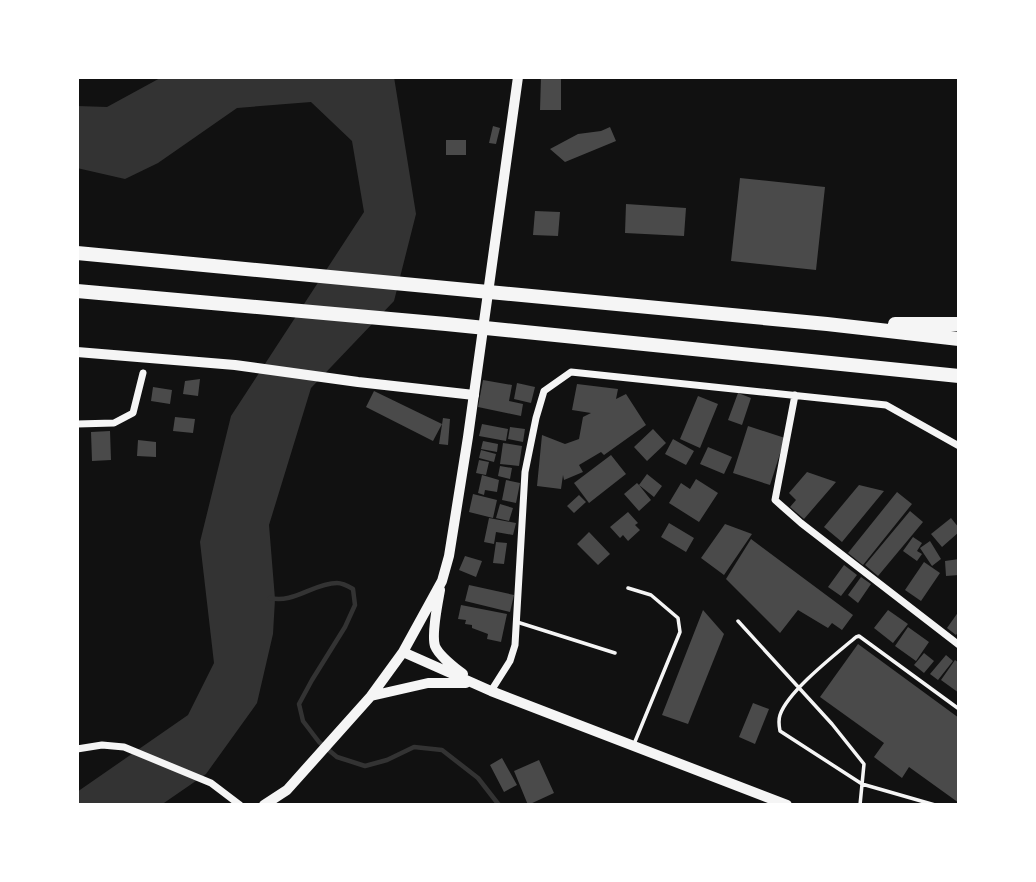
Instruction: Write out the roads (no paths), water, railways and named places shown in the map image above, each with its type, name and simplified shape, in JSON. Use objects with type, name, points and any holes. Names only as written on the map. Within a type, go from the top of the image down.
[{"type":"highway","points":[[77,253],[827,324],[959,339]]},
{"type":"highway","points":[[77,291],[446,324],[959,376]]},
{"type":"highway","points":[[827,324],[959,324]]},
{"type":"main road","points":[[476,684],[448,663],[435,645],[435,620],[449,556],[474,395],[519,77]]},
{"type":"main road","points":[[272,803],[287,790],[371,696],[403,652],[442,582]]},
{"type":"main road","points":[[403,652],[491,691],[787,805]]},
{"type":"main road","points":[[371,696],[428,683],[476,684]]},
{"type":"street","points":[[77,352],[235,365],[474,395]]},
{"type":"street","points":[[491,691],[510,661],[515,645],[525,472],[536,418],[544,391],[571,372],[886,405],[959,446]]},
{"type":"street","points":[[77,424],[114,422],[133,413],[143,373]]},
{"type":"street","points":[[795,395],[775,500],[959,645]]},
{"type":"street","points":[[77,749],[102,745],[124,747],[211,783],[240,805]]},
{"type":"lane","points":[[628,588],[651,595],[678,618],[680,632],[633,746]]},
{"type":"lane","points":[[738,621],[832,724],[864,764],[860,805]]},
{"type":"lane","points":[[517,622],[615,653]]},
{"type":"lane","points":[[935,805],[862,785],[780,731],[780,713],[799,688],[856,636],[959,709]]},
{"type":"waterway","points":[[270,598],[287,598],[337,583],[353,589],[355,605],[345,627],[299,704],[303,721],[319,742],[337,757],[365,766],[387,760],[414,747],[442,750],[478,778],[499,805]]}]
